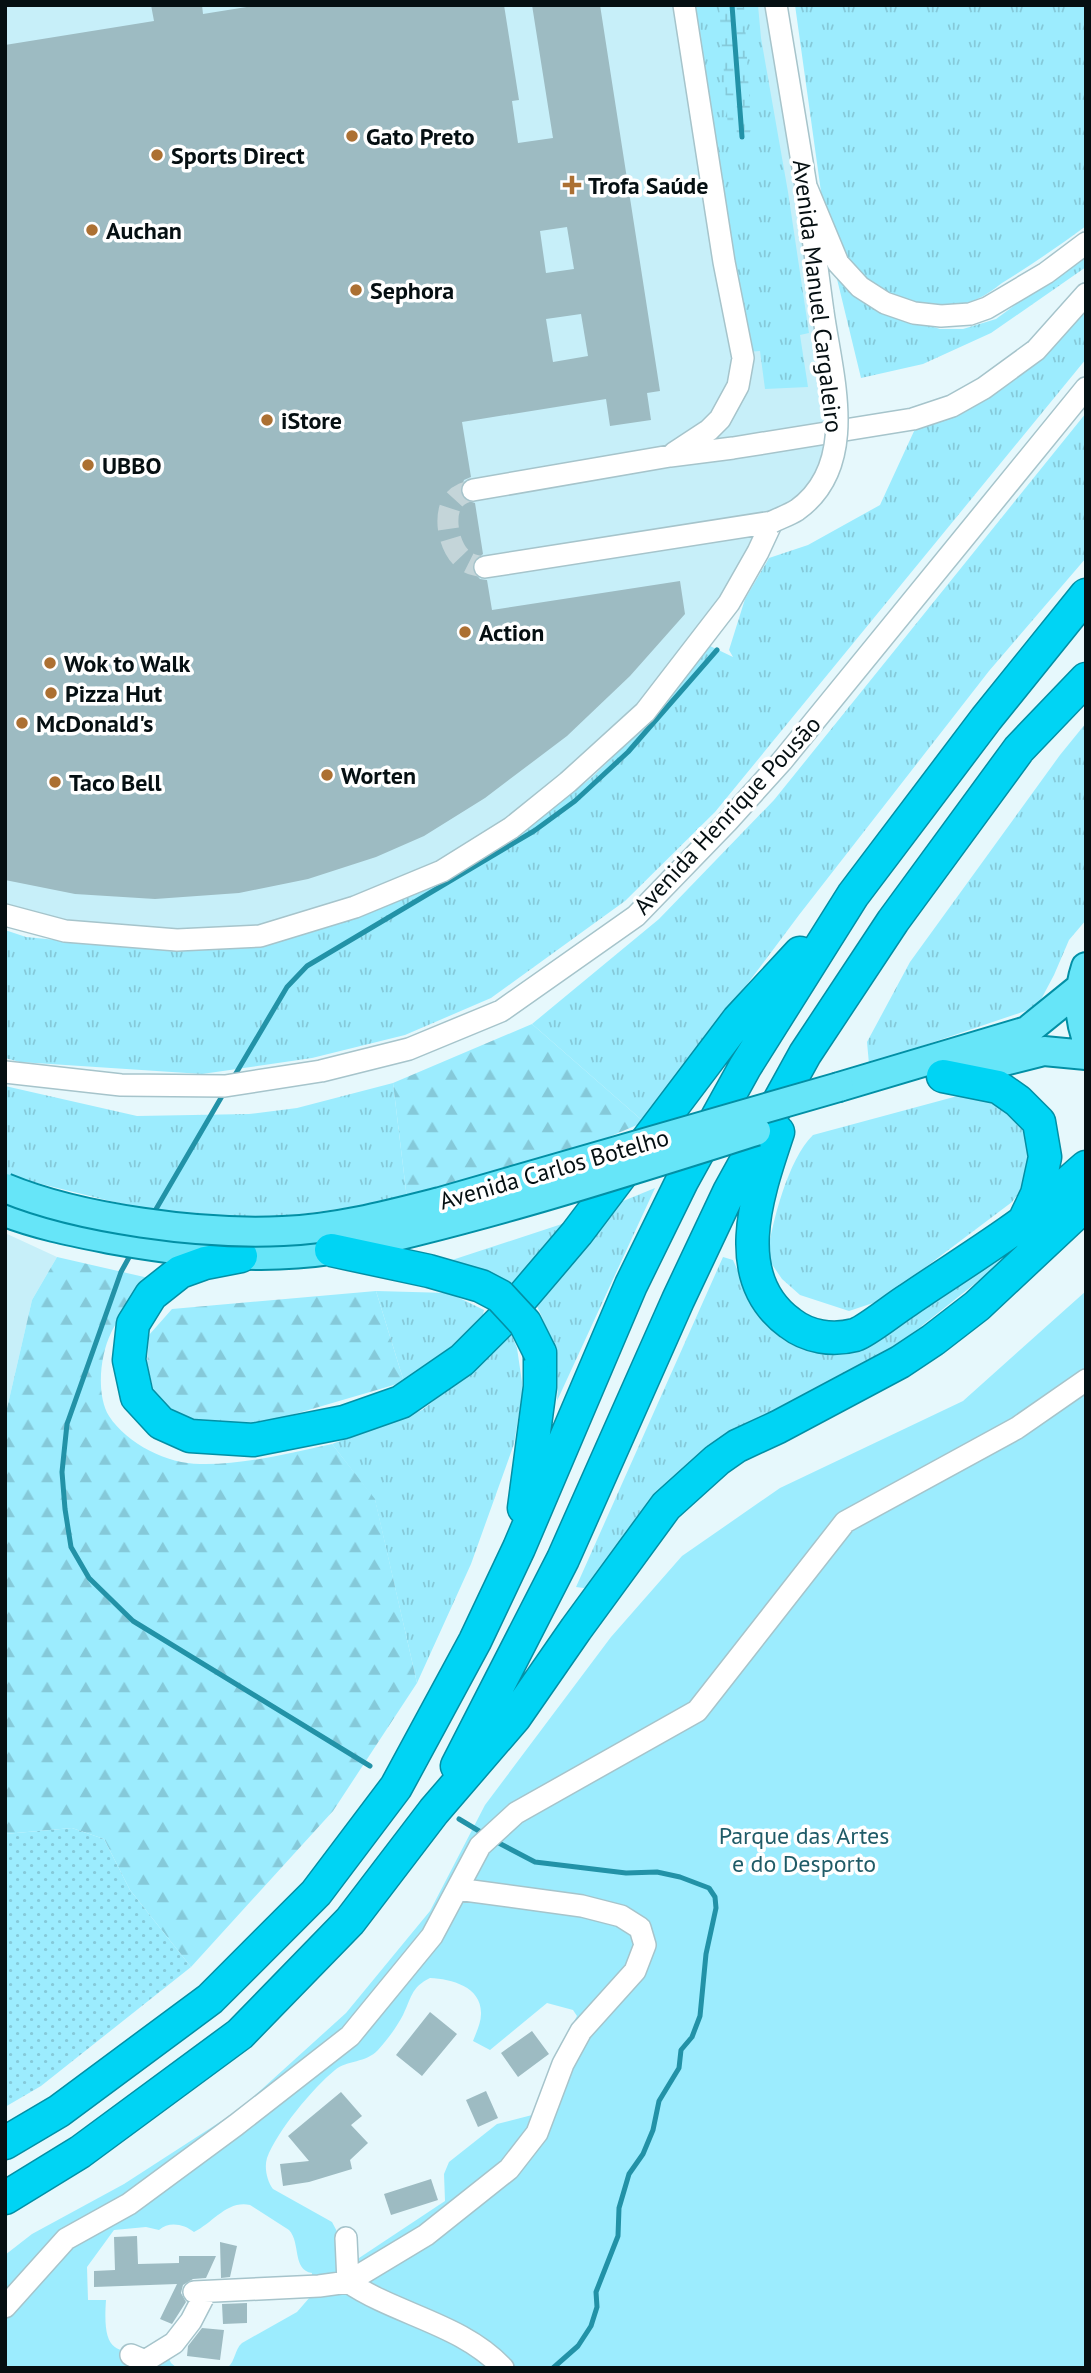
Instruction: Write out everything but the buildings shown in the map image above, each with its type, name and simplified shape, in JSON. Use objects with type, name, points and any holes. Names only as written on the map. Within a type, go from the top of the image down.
[{"type":"highway","points":[[5,2143],[59,2111],[210,1999],[316,1893],[396,1787],[475,1642],[519,1548],[632,1285],[682,1181],[745,1067],[853,895],[986,719],[1086,596]]},
{"type":"highway","points":[[434,1811],[563,1559],[729,1192],[805,1054],[893,921],[1012,760],[1086,679]]},
{"type":"highway","points":[[241,1256],[205,1263],[180,1272],[150,1295],[133,1324],[130,1360],[137,1397],[161,1423],[190,1436],[253,1440],[344,1422],[401,1402],[462,1360],[509,1313],[577,1233],[738,1020],[853,895]]},
{"type":"highway","points":[[805,1054],[760,1188],[752,1229],[753,1266],[767,1300],[782,1318],[804,1334],[822,1337],[856,1335],[1024,1221],[1086,1167]]},
{"type":"highway","points":[[943,1076],[998,1087],[1018,1101],[1039,1122],[1045,1157],[1037,1194],[1024,1221]]},
{"type":"highway","points":[[5,2198],[80,2152],[240,2034],[350,1921],[434,1811],[515,1717],[666,1506],[717,1460],[737,1446],[900,1362],[933,1340],[977,1306],[1086,1204]]},
{"type":"highway","points":[[331,1251],[429,1271],[481,1286],[500,1296],[525,1323],[540,1353],[540,1387],[519,1548]]},
{"type":"main road","points":[[1083,978],[1079,1006],[1086,1037]]},
{"type":"main road","name":"Avenida Carlos Botelho","points":[[5,1212],[100,1237],[156,1247],[241,1256],[331,1251],[429,1230],[488,1214],[1027,1031],[1083,978]]},
{"type":"main road","name":"Avenida Carlos Botelho","points":[[5,1188],[51,1203],[131,1220],[212,1230],[297,1230],[388,1215],[836,1097],[943,1076],[1044,1051],[1086,1055]]},
{"type":"street","points":[[670,456],[709,430],[720,419],[738,386],[743,358],[724,262],[684,5]]},
{"type":"street","name":"Avenida Manuel Cargaleiro","points":[[485,567],[772,522],[796,511],[824,479],[833,459],[838,417],[806,186],[776,5]]},
{"type":"street","points":[[806,186],[838,262],[860,287],[885,303],[914,313],[941,316],[970,314],[987,308],[1045,273],[1086,243]]},
{"type":"street","points":[[473,490],[670,456],[913,419],[952,406],[984,388],[1036,350],[1086,294]]},
{"type":"street","name":"Avenida Henrique Pousão","points":[[5,1072],[121,1085],[225,1086],[321,1071],[409,1049],[501,1011],[636,916],[782,761],[1086,388]]},
{"type":"street","points":[[5,915],[77,932],[177,940],[260,936],[355,906],[442,871],[511,828],[568,782],[645,712],[729,603],[772,522]]},
{"type":"street","points":[[5,2307],[65,2239],[128,2204],[236,2125],[350,2036],[432,1936],[480,1846],[516,1813],[697,1711],[845,1522],[1017,1429],[1086,1380]]},
{"type":"street","points":[[131,2355],[145,2361],[174,2343],[191,2321],[200,2292],[319,2287],[348,2282],[426,2235],[509,2169],[537,2133],[564,2064],[581,2031],[635,1971],[645,1945],[640,1928],[621,1916],[582,1906],[457,1889]]},
{"type":"street","points":[[346,2238],[348,2282]]},
{"type":"street","points":[[348,2282],[365,2293],[470,2341],[503,2368]]},
{"type":"shaded area","points":[[5,5],[776,5],[838,417],[824,479],[772,522],[645,712],[442,871],[260,936],[177,940],[5,915]]},
{"type":"shaded area","points":[[5,1233],[57,1257],[32,1300],[5,1417]]},
{"type":"green space","points":[[695,5],[758,5],[761,38],[809,333],[800,335],[808,387],[765,389],[760,351],[747,352]]},
{"type":"green space","points":[[719,5],[744,5],[751,129],[749,136],[736,138],[728,128]]},
{"type":"green space","points":[[795,5],[1086,5],[1086,226],[986,294],[959,305],[942,306],[907,300],[875,285],[850,263],[841,249],[822,199]]},
{"type":"green space","points":[[1086,253],[1086,267],[991,333],[923,364],[861,378],[837,279],[881,310],[940,329],[963,329],[996,319]]},
{"type":"green space","points":[[1086,311],[1086,359],[715,812],[625,901],[491,998],[405,1035],[312,1058],[202,1074],[20,1062],[5,1058],[5,930],[26,937],[158,950],[277,941],[533,823],[590,779],[612,758],[710,646],[733,657],[729,650],[745,599],[769,558],[808,545],[880,505],[915,429],[1036,360]]},
{"type":"green space","points":[[1086,413],[1086,558],[989,671],[799,915],[644,1122],[532,1024],[659,919],[774,800]]},
{"type":"green space","points":[[1086,723],[1086,920],[1069,940],[1037,1007],[869,1064],[867,1042],[910,962]]},
{"type":"green space","points":[[532,1024],[644,1122],[597,1142],[407,1199],[393,1083]]},
{"type":"green space","points":[[393,1083],[407,1199],[267,1219],[188,1218],[5,1175],[5,1086],[137,1116],[249,1114],[297,1108]]},
{"type":"green space","points":[[965,1094],[1006,1108],[1021,1124],[1032,1143],[1032,1175],[1012,1202],[882,1300],[849,1311],[800,1295],[782,1279],[767,1257],[773,1227],[789,1175],[796,1159],[813,1135]]},
{"type":"green space","points":[[655,1188],[557,1401],[553,1351],[536,1304],[606,1208]]},
{"type":"green space","points":[[1069,1209],[870,1367],[808,1400],[591,1589],[576,1587],[723,1257],[733,1260],[749,1294],[779,1335],[789,1343],[810,1350]]},
{"type":"green space","points":[[571,1221],[517,1293],[449,1261]]},
{"type":"green space","points":[[57,1257],[153,1279],[114,1327],[102,1363],[101,1386],[105,1407],[117,1426],[137,1443],[162,1456],[200,1464],[283,1455],[332,1444],[375,1499],[417,1683],[333,1811],[191,1967],[130,1890],[104,1839],[72,1828],[5,1834],[5,1417],[32,1300]]},
{"type":"green space","points":[[376,1291],[449,1293],[484,1310],[481,1323],[440,1359],[404,1382]]},
{"type":"green space","points":[[376,1291],[404,1382],[264,1423],[215,1423],[175,1416],[154,1392],[147,1364],[149,1335],[172,1309]]},
{"type":"green space","name":"Parque das Artes e do Desporto","points":[[1086,1291],[1086,2368],[227,2368],[242,2343],[297,2312],[310,2297],[312,2273],[306,2271],[299,2262],[293,2235],[250,2205],[242,2204],[227,2209],[194,2232],[176,2225],[167,2225],[159,2230],[146,2227],[114,2230],[87,2267],[88,2300],[106,2300],[105,2319],[110,2342],[124,2351],[166,2352],[171,2363],[177,2368],[5,2368],[5,2255],[32,2234],[124,2184],[240,2109],[346,2013],[430,1911],[485,1805],[611,1637],[682,1556],[780,1488],[963,1401]],"holes":[[[430,1978],[464,1986],[477,1997],[481,2017],[473,2041],[490,2050],[547,2003],[573,2010],[577,2016],[564,2040],[536,2114],[497,2124],[449,2162],[444,2174],[445,2201],[353,2262],[332,2222],[273,2189],[267,2174],[267,2158],[287,2123],[316,2088],[335,2070],[368,2057],[378,2050],[398,2024],[415,1989]]]},
{"type":"green space","points":[[510,1331],[517,1348],[523,1389],[514,1444],[471,1564],[417,1683],[375,1500],[332,1444],[422,1410],[466,1375]]},
{"type":"green space","points":[[72,1828],[104,1839],[130,1890],[191,1967],[41,2086],[5,2107],[5,1834]]},
{"type":"waterway","points":[[732,5],[742,137]]},
{"type":"waterway","points":[[232,1080],[287,987],[307,966],[534,831],[575,801],[628,752],[717,650]]},
{"type":"waterway","points":[[152,1216],[225,1091]]},
{"type":"waterway","points":[[132,1252],[121,1272],[67,1424],[62,1472],[71,1547],[89,1578],[133,1621],[370,1766]]},
{"type":"waterway","points":[[459,1819],[484,1834]]},
{"type":"waterway","points":[[495,1841],[535,1862],[626,1873],[657,1872],[680,1877],[709,1888],[715,1897],[716,1908],[706,1954],[700,2016],[692,2037],[681,2050],[679,2068],[659,2101],[653,2130],[643,2154],[629,2174],[619,2208],[618,2236],[596,2292],[597,2307],[591,2326],[578,2346],[553,2368]]},
{"type":"tunnel","points":[[473,490],[460,495],[450,506],[449,532],[454,548],[464,560],[485,567]]},
{"type":"place","name":"Gato Preto","points":[[352,136]]},
{"type":"place","name":"Sports Direct","points":[[157,155]]},
{"type":"place","name":"Trofa Saúde","points":[[572,185]]},
{"type":"place","name":"Auchan","points":[[92,230]]},
{"type":"place","name":"Sephora","points":[[356,290]]},
{"type":"place","name":"iStore","points":[[267,420]]},
{"type":"place","name":"UBBO","points":[[88,465]]},
{"type":"place","name":"Action","points":[[465,632]]},
{"type":"place","name":"Wok to Walk","points":[[50,663]]},
{"type":"place","name":"Pizza Hut","points":[[51,693]]},
{"type":"place","name":"McDonald's","points":[[22,723]]},
{"type":"place","name":"Worten","points":[[327,775]]},
{"type":"place","name":"Taco Bell","points":[[55,782]]}]
